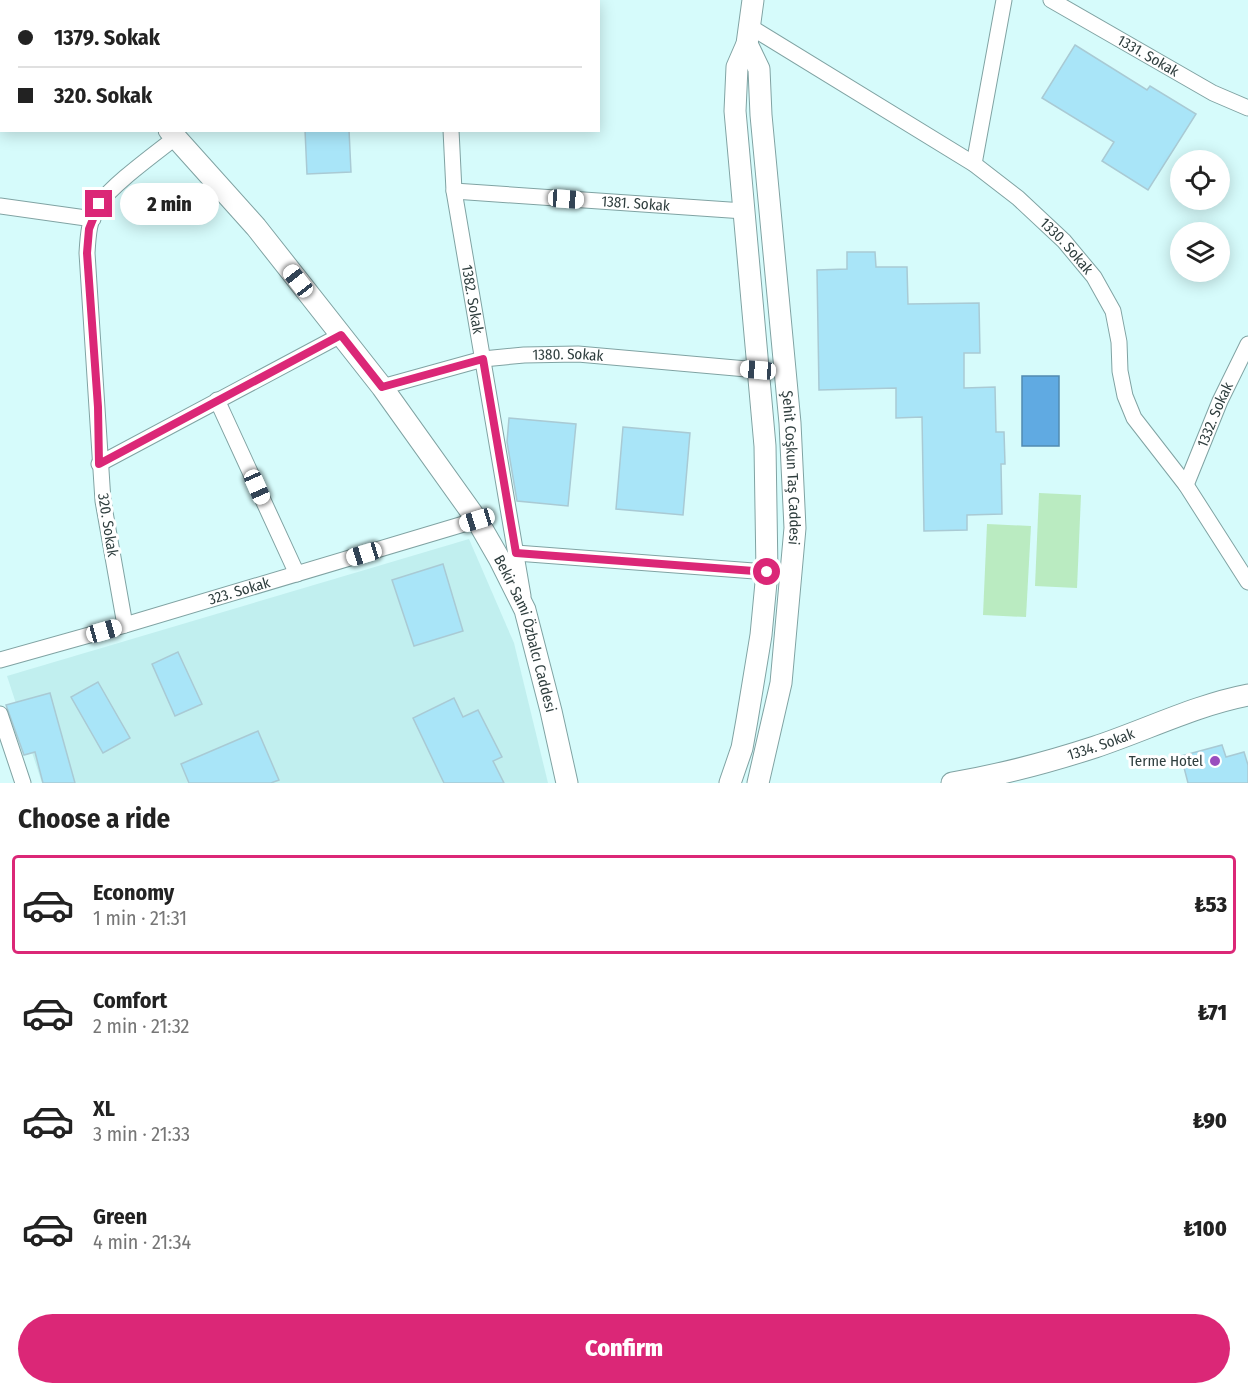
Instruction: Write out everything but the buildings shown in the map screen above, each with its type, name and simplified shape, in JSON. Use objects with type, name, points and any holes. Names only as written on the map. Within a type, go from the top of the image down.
[{"type":"street","points":[[974,164],[1004,0]]},
{"type":"street","name":"1331. Sokak","points":[[1051,0],[1213,93],[1248,108]]},
{"type":"street","name":"1330. Sokak","points":[[749,15],[974,164],[1026,205],[1064,241],[1094,277],[1113,311],[1119,342],[1120,371],[1125,396],[1134,418],[1186,485],[1248,582]]},
{"type":"street","name":"Şehit Coşkun Taş Caddesi","points":[[730,783],[742,748],[747,720],[761,635],[767,572],[765,446],[735,111],[736,67],[749,15]]},
{"type":"street","name":"Şehit Coşkun Taş Caddesi","points":[[749,15],[759,69],[761,115],[790,423],[795,528],[781,683],[758,783]]},
{"type":"street","name":"1382. Sokak","points":[[451,132],[454,191],[525,610]]},
{"type":"street","name":"320. Sokak","points":[[125,625],[103,501],[99,464],[98,407],[87,253],[89,229],[99,204],[173,134]]},
{"type":"street","name":"Bekir Sami Özbalcı Caddesi","points":[[173,134],[256,227],[382,387],[477,520],[525,610],[567,783]]},
{"type":"street","name":"1381. Sokak","points":[[454,191],[744,211]]},
{"type":"street","points":[[0,206],[93,219]]},
{"type":"street","points":[[99,464],[341,335]]},
{"type":"street","name":"1332. Sokak","points":[[1186,485],[1220,401],[1248,344]]},
{"type":"street","name":"1380. Sokak","points":[[382,387],[483,359],[524,355],[578,354],[758,370]]},
{"type":"street","points":[[217,400],[297,574]]},
{"type":"street","name":"323. Sokak","points":[[0,660],[477,520]]},
{"type":"street","points":[[516,553],[767,572]]},
{"type":"street","name":"1334. Sokak","points":[[952,783],[983,780],[1093,748],[1198,710],[1248,695]]},
{"type":"street","points":[[0,714],[6,755],[22,783]]},
{"type":"shaded area","points":[[469,539],[514,643],[548,783],[42,783],[7,676]]},
{"type":"green space","points":[[1039,493],[1081,495],[1077,588],[1035,586]]},
{"type":"green space","points":[[987,524],[1031,526],[1026,617],[983,615]]},
{"type":"water","points":[[1022,376],[1059,376],[1059,446],[1022,446]]},
{"type":"place","name":"Terme Hotel","points":[[1215,761]]},
{"type":"route","points":[[99,204],[89,229],[87,253],[98,407],[99,464],[341,335],[382,387],[483,359],[516,553],[767,572]]}]
